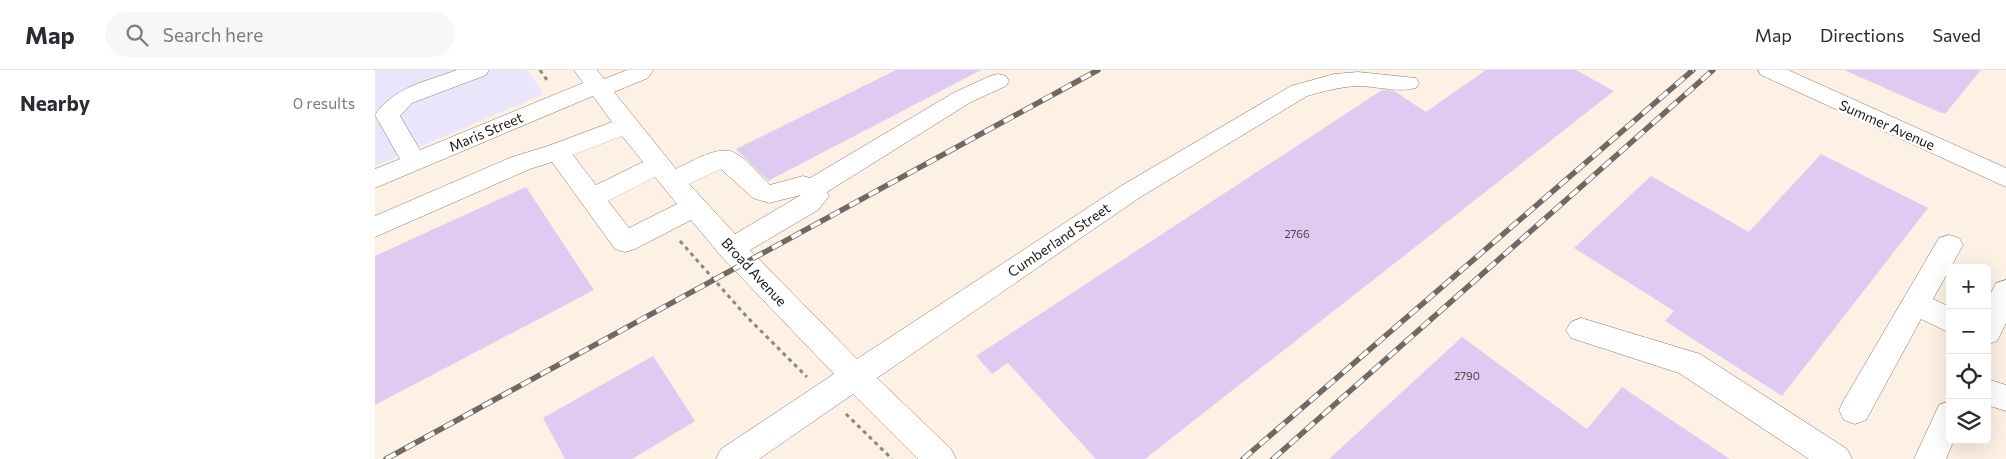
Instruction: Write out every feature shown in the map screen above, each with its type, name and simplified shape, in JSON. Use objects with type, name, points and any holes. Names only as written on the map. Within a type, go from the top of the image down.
[{"type":"street","points":[[414,162],[387,115],[404,98],[477,70]]},
{"type":"street","name":"Maris Street","points":[[375,179],[593,82],[640,73],[642,70]]},
{"type":"street","name":"Summer Avenue","points":[[1769,70],[2006,178]]},
{"type":"street","points":[[812,189],[885,142],[904,134],[963,97],[998,81]]},
{"type":"street","name":"Cumberland Street","points":[[732,459],[1130,192],[1299,91],[1342,81],[1408,83]]},
{"type":"street","name":"Broad Avenue","points":[[593,82],[626,126],[731,249],[855,376],[940,459]]},
{"type":"street","points":[[375,227],[521,162],[557,152],[626,126]]},
{"type":"street","points":[[557,152],[625,242],[662,221],[695,206]]},
{"type":"street","points":[[591,198],[667,173],[726,160],[762,192],[769,194],[803,185],[812,189],[816,196],[809,202],[731,249]]},
{"type":"street","points":[[1855,410],[1949,245]]},
{"type":"street","points":[[1991,324],[2006,291]]},
{"type":"street","points":[[1916,303],[1946,319]]},
{"type":"street","points":[[1581,330],[1689,363],[1836,459]]},
{"type":"street","points":[[1991,393],[2006,398]]},
{"type":"street","points":[[1930,459],[1946,424]]},
{"type":"path","points":[[662,221],[747,317],[892,459]]},
{"type":"shaded area","points":[[375,70],[527,70],[542,92],[541,95],[375,166]]},
{"type":"building","points":[[896,70],[981,70],[768,181],[736,149]]},
{"type":"building","points":[[1486,70],[1576,70],[1614,91],[1145,459],[1096,459],[1008,363],[992,374],[976,356],[1382,90],[1394,91],[1426,112]]},
{"type":"building","points":[[1844,70],[1981,70],[1945,114]]},
{"type":"building","points":[[1821,154],[1928,208],[1782,396],[1665,321],[1674,311],[1574,248],[1651,176],[1749,232]]},
{"type":"building","points":[[526,187],[594,290],[375,405],[375,256]]},
{"type":"building","points":[[1462,337],[1587,429],[1622,387],[1730,459],[1329,459]]},
{"type":"building","points":[[653,356],[695,421],[632,459],[565,459],[543,418]]},
{"type":"railway","points":[[386,459],[1098,70]]},
{"type":"railway","points":[[1243,459],[1693,70]]},
{"type":"railway","points":[[1273,459],[1713,70]]}]
